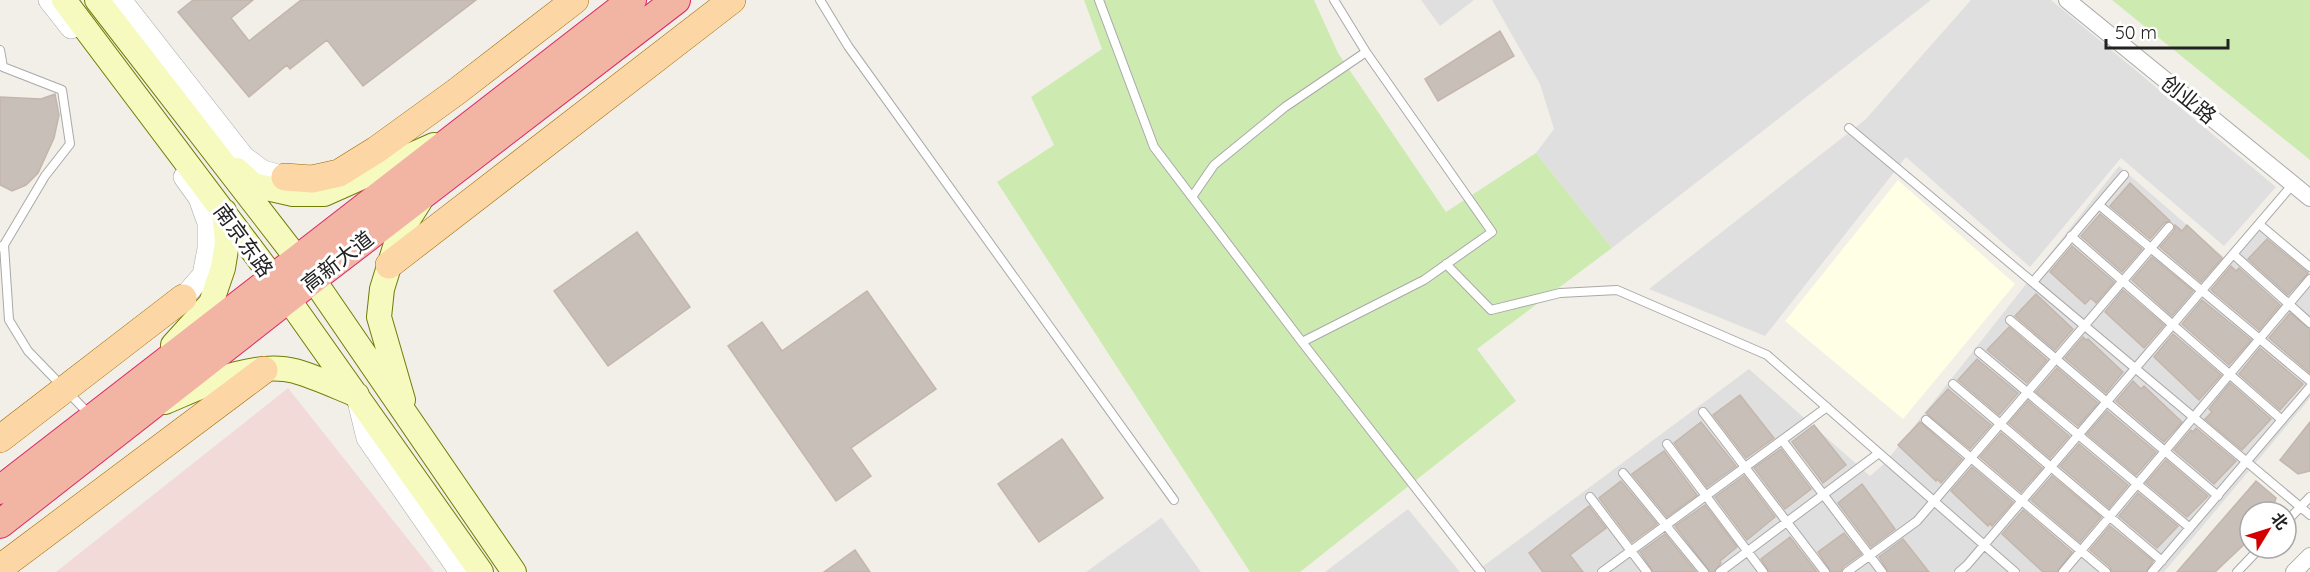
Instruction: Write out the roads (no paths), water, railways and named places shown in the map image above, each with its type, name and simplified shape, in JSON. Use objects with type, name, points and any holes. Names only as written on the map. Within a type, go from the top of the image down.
[{"type":"highway","name":"高新大道","points":[[0,524],[144,396],[306,270],[463,131],[632,0]]},
{"type":"highway","name":"高新大道","points":[[306,270],[424,195],[676,0]]},
{"type":"highway","name":"高新大道","points":[[0,490],[93,418],[144,396]]},
{"type":"main road","name":"南京东路","points":[[64,0],[281,289],[481,572]]},
{"type":"main road","name":"南京东路","points":[[97,0],[306,270],[514,572]]},
{"type":"main road","points":[[285,177],[312,179],[339,173],[376,150],[447,99],[575,0]]},
{"type":"main road","points":[[389,266],[732,0]]},
{"type":"main road","points":[[205,140],[253,185],[293,194],[324,194],[463,131]]},
{"type":"main road","points":[[407,417],[379,317],[382,290],[399,234],[424,195]]},
{"type":"main road","points":[[144,396],[211,303],[223,268],[227,243],[224,211]]},
{"type":"main road","points":[[0,439],[183,298]]},
{"type":"main road","points":[[144,396],[232,375],[264,370],[294,370],[357,395]]},
{"type":"main road","points":[[0,568],[264,370]]},
{"type":"street","points":[[49,0],[199,198],[208,223],[208,249],[203,275],[183,298]]},
{"type":"street","name":"创业路","points":[[2067,0],[2310,198]]},
{"type":"street","points":[[127,8],[170,94]]},
{"type":"street","points":[[127,8],[156,42],[244,157],[263,171],[285,177]]},
{"type":"street","points":[[357,395],[367,438],[460,572]]},
{"type":"street","points":[[2294,572],[2310,556]]},
{"type":"lane","points":[[820,0],[848,46],[1174,500]]},
{"type":"lane","points":[[1099,0],[1154,147],[1481,572]]},
{"type":"lane","points":[[1302,342],[1424,280],[1492,232],[1366,52],[1334,0]]},
{"type":"lane","points":[[0,50],[3,67],[62,90],[69,144],[45,176],[2,246],[9,320],[28,351],[93,418]]},
{"type":"lane","points":[[1192,197],[1215,165],[1223,158],[1285,107],[1366,52]]},
{"type":"lane","points":[[1849,128],[2310,515]]},
{"type":"lane","points":[[2032,282],[2124,175]]},
{"type":"lane","points":[[1959,572],[1985,545],[2293,184]]},
{"type":"lane","points":[[2099,205],[2310,381]]},
{"type":"lane","points":[[2259,224],[2310,267]]},
{"type":"lane","points":[[1847,572],[1917,521],[2169,227]]},
{"type":"lane","points":[[2071,236],[2282,420]]},
{"type":"lane","points":[[2233,254],[2310,323]]},
{"type":"lane","points":[[1446,264],[1491,310],[1560,293],[1617,290],[1767,355],[2015,572]]},
{"type":"lane","points":[[2063,572],[2310,279]]},
{"type":"lane","points":[[2010,320],[2218,496]]},
{"type":"lane","points":[[1978,352],[2190,528]]},
{"type":"lane","points":[[1953,384],[2162,561]]},
{"type":"lane","points":[[2152,572],[2310,387]]},
{"type":"lane","points":[[1602,572],[1827,407]]},
{"type":"lane","points":[[1704,412],[1825,572]]},
{"type":"lane","points":[[1926,420],[2106,572]]},
{"type":"lane","points":[[1782,440],[1882,572]]},
{"type":"lane","points":[[1667,444],[1763,572]]},
{"type":"lane","points":[[1720,572],[1879,453]]},
{"type":"lane","points":[[1623,473],[1704,572]]},
{"type":"lane","points":[[1590,497],[1647,572]]},
{"type":"lane","points":[[2300,507],[2310,497]]},
{"type":"lane","points":[[2237,572],[2248,560]]}]
